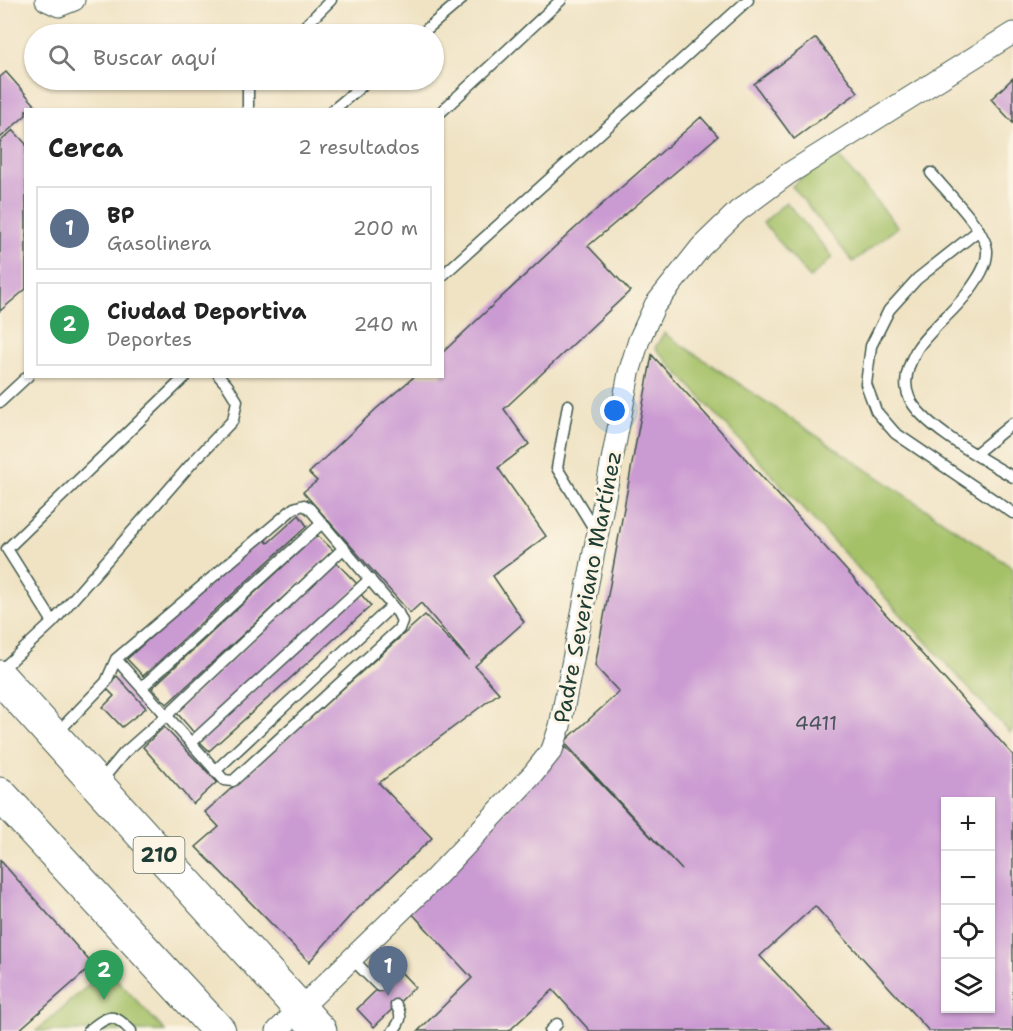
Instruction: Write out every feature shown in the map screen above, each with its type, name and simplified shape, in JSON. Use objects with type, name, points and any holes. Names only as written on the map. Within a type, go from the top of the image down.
[{"type":"highway","name":"210","points":[[0,677],[97,786],[299,1024]]},
{"type":"highway","points":[[0,794],[219,1031]]},
{"type":"street","points":[[46,0],[58,6],[74,0]]},
{"type":"street","name":"Padre Severiano Martínez","points":[[299,1024],[352,959],[434,879],[533,774],[552,750],[561,726],[630,373],[639,340],[655,305],[701,247],[738,211],[788,174],[1013,33]]},
{"type":"lane","points":[[307,24],[331,0]]},
{"type":"lane","points":[[433,24],[461,0]]},
{"type":"lane","points":[[444,109],[561,0]]},
{"type":"lane","points":[[444,274],[748,0]]},
{"type":"lane","points":[[248,90],[248,108]]},
{"type":"lane","points":[[335,108],[357,90]]},
{"type":"lane","points":[[931,172],[980,230],[987,250],[981,274],[962,301],[918,348],[906,373],[909,397],[927,421],[1013,477]]},
{"type":"lane","points":[[980,230],[917,279],[889,310],[870,346],[866,384],[876,411],[895,433],[1013,513]]},
{"type":"lane","points":[[0,402],[26,378]]},
{"type":"lane","points":[[53,622],[4,550],[184,378]]},
{"type":"lane","points":[[0,671],[53,622],[192,463],[233,420],[237,401],[221,378]]},
{"type":"lane","points":[[568,405],[558,468],[598,535]]},
{"type":"lane","points":[[975,454],[1013,423]]},
{"type":"lane","points":[[53,737],[106,682],[116,659],[294,508],[304,505],[310,509],[370,579],[402,621],[399,629],[233,781],[224,780],[116,659]]},
{"type":"lane","points":[[142,687],[322,522]]},
{"type":"lane","points":[[97,786],[124,753],[344,548]]},
{"type":"lane","points":[[191,742],[370,579]]},
{"type":"lane","points":[[216,771],[392,606]]},
{"type":"lane","points":[[352,959],[379,986]]},
{"type":"lane","points":[[393,1031],[401,1021],[402,1015],[396,1005]]},
{"type":"lane","points":[[88,1031],[106,1017],[112,1016],[123,1022],[131,1031]]},
{"type":"green space","points":[[834,151],[898,227],[853,262],[792,186]]},
{"type":"green space","points":[[786,202],[833,257],[810,278],[763,223]]},
{"type":"green space","points":[[664,333],[1013,568],[1013,730],[1010,733],[655,348]]},
{"type":"green space","points":[[107,969],[165,1031],[36,1031]]},
{"type":"building","points":[[816,38],[858,92],[794,139],[754,84]]},
{"type":"building","points":[[6,72],[36,106],[24,108],[24,117],[0,138],[0,77]]},
{"type":"building","points":[[1013,78],[1013,123],[991,99]]},
{"type":"building","points":[[701,117],[718,136],[588,246],[630,291],[504,409],[529,444],[498,468],[546,536],[493,576],[524,622],[475,666],[499,693],[379,783],[432,838],[350,916],[309,962],[196,847],[219,827],[205,812],[425,615],[469,660],[421,603],[410,613],[303,492],[317,481],[309,473],[376,409],[413,378],[444,378],[444,351],[573,230]]},
{"type":"building","points":[[13,130],[24,142],[24,291],[0,311],[0,142]]},
{"type":"building","points":[[652,355],[1013,755],[1013,1031],[929,1031],[815,906],[760,956],[830,1031],[590,1031],[553,990],[509,1031],[418,1031],[472,978],[408,909],[448,872],[566,747],[682,870],[564,742],[619,692],[595,666]]},
{"type":"building","points":[[299,515],[307,526],[143,676],[127,659],[261,536],[268,543]]},
{"type":"building","points":[[317,535],[334,551],[167,704],[152,688]]},
{"type":"building","points":[[336,562],[359,586],[196,735],[176,712]]},
{"type":"building","points":[[359,592],[371,606],[209,751],[199,741]]},
{"type":"building","points":[[117,676],[146,708],[122,727],[103,707],[114,696],[105,687]]},
{"type":"building","points":[[164,727],[217,782],[193,804],[143,747]]},
{"type":"building","points":[[0,860],[93,965],[18,1031],[0,1031]]},
{"type":"building","points":[[398,969],[415,987],[374,1027],[357,1009]]},
{"type":"place","name":"BP","points":[[388,996]]},
{"type":"place","name":"Ciudad Deportiva","points":[[104,1000]]}]
